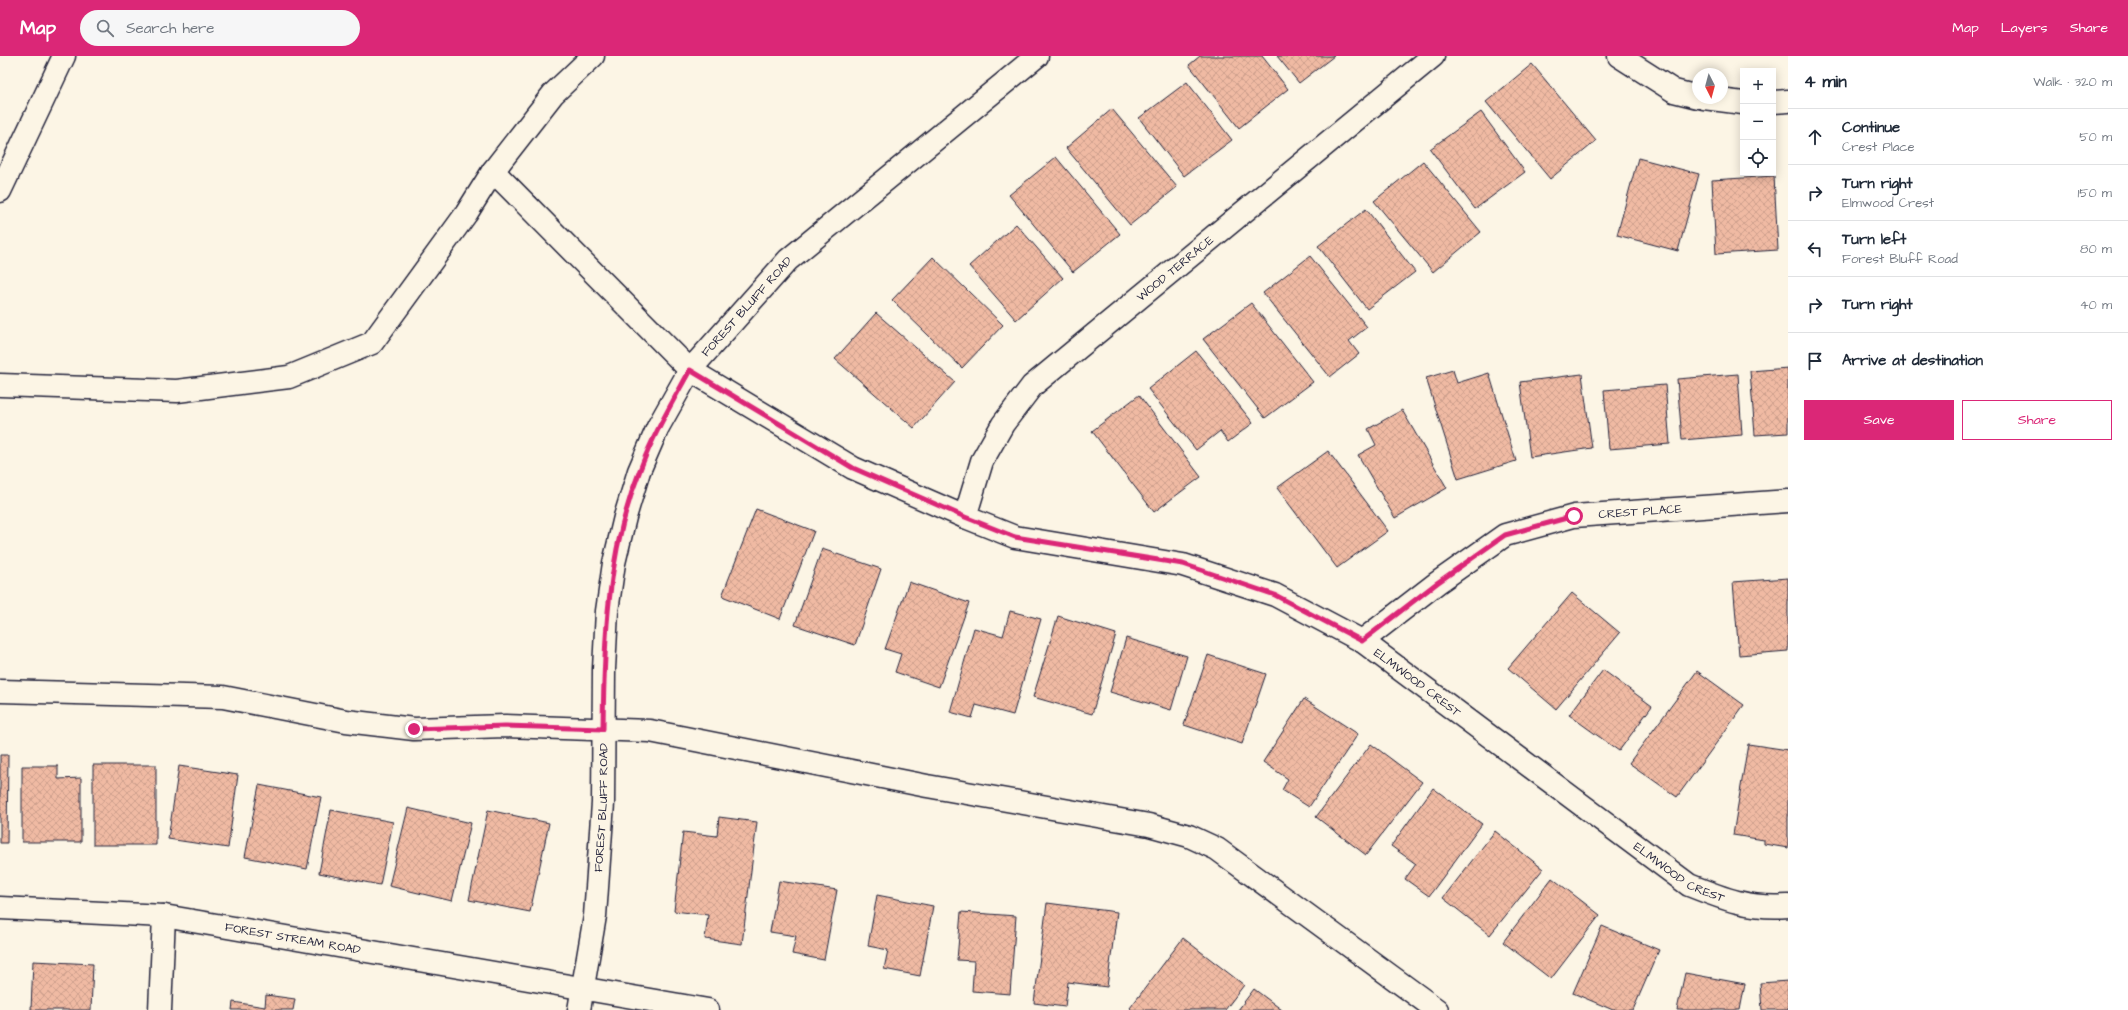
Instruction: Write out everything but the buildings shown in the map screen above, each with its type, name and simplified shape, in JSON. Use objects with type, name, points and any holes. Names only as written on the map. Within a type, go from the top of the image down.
[{"type":"street","points":[[0,191],[64,56]]},
{"type":"street","points":[[0,385],[177,390],[289,377],[372,343],[466,214],[493,171],[553,94],[593,56]]},
{"type":"street","name":"FOREST BLUFF ROAD","points":[[579,1010],[595,916],[603,803],[604,669],[607,611],[614,563],[625,517],[639,471],[658,427],[690,370],[788,260],[1037,56]]},
{"type":"street","name":"WOOD TERRACE","points":[[965,517],[982,461],[1003,424],[1032,386],[1433,56]]},
{"type":"street","points":[[1619,56],[1674,92],[1692,96]]},
{"type":"street","points":[[1728,101],[1740,103]]},
{"type":"street","points":[[1776,102],[1788,101]]},
{"type":"street","name":"ELMWOOD CREST","points":[[493,171],[690,370],[853,468],[1015,537],[1183,564],[1275,595],[1362,641],[1689,885],[1729,901],[1767,907],[1788,906]]},
{"type":"street","name":"CREST PLACE","points":[[1362,641],[1437,583],[1505,535],[1574,516],[1788,501]]},
{"type":"street","points":[[0,691],[223,697],[346,721],[414,729],[505,726],[650,731],[927,786],[1120,819],[1189,836],[1217,849],[1437,1010]]},
{"type":"street","name":"FOREST STREAM ROAD","points":[[0,908],[164,916],[583,987],[708,1010]]},
{"type":"street","points":[[160,1010],[164,916]]},
{"type":"route","points":[[414,729],[505,726],[603,729],[607,611],[614,563],[625,517],[639,471],[658,427],[690,370],[853,468],[965,517],[1015,537],[1183,564],[1275,595],[1362,641],[1437,583],[1505,535],[1574,516]]}]
